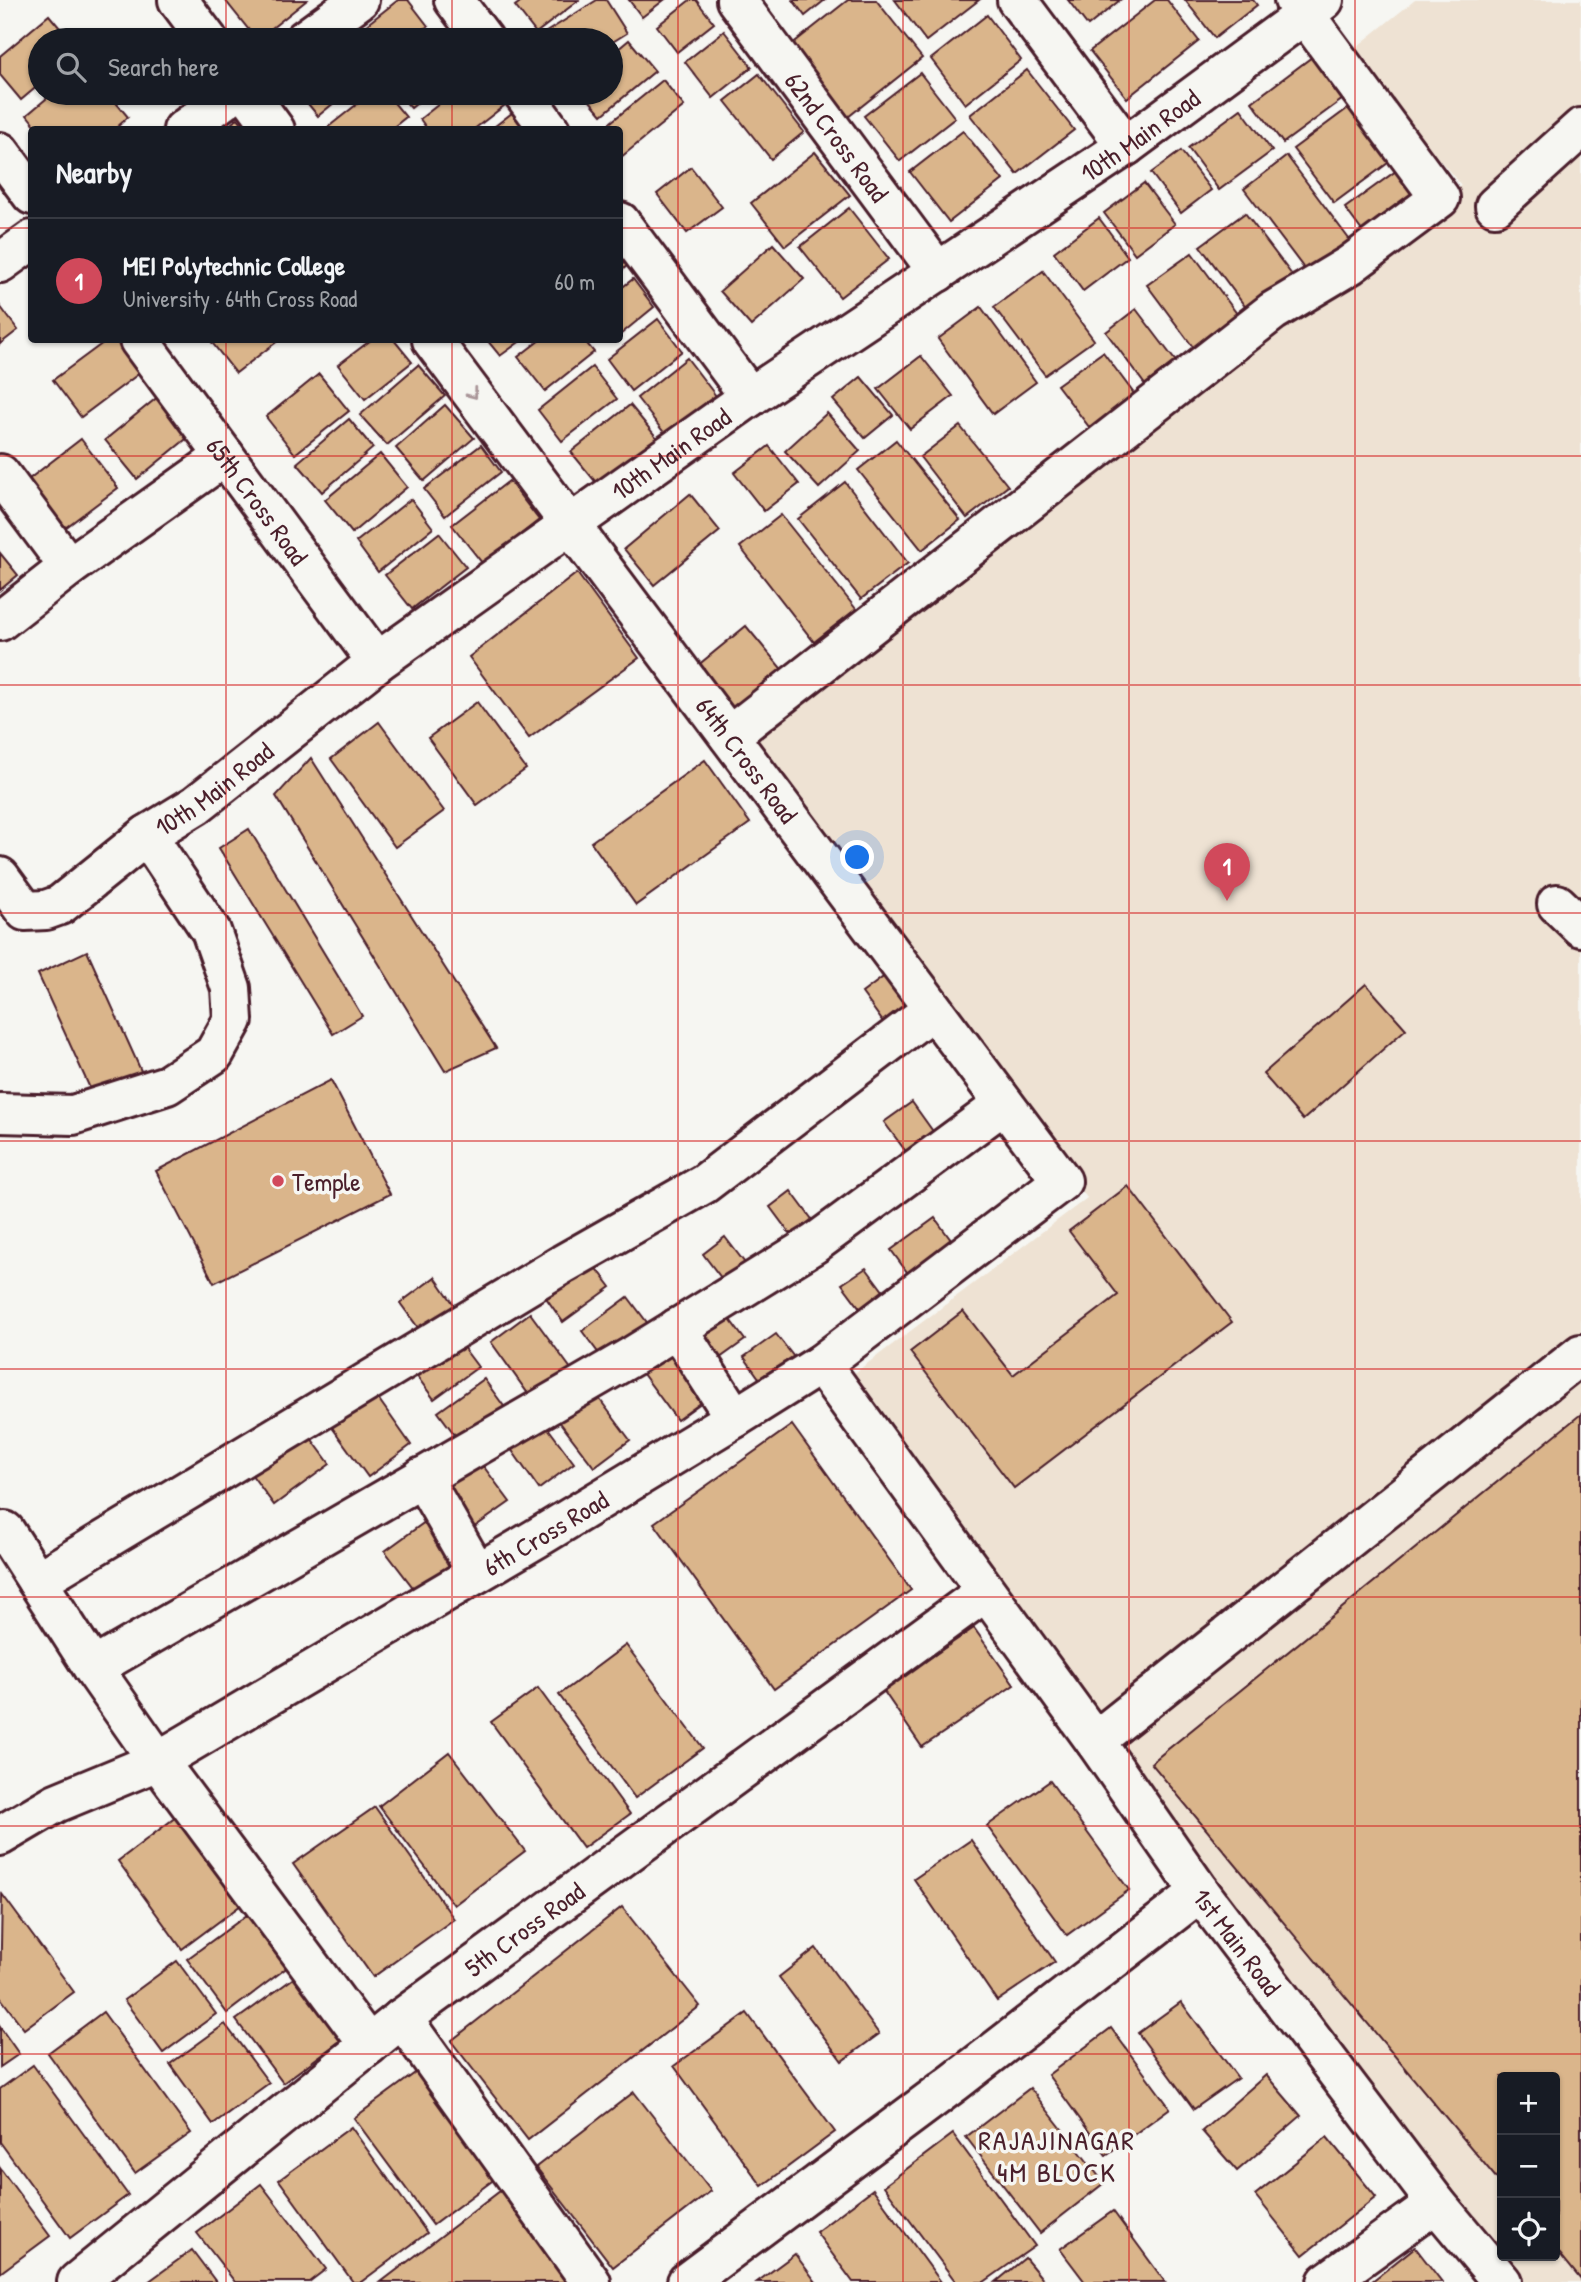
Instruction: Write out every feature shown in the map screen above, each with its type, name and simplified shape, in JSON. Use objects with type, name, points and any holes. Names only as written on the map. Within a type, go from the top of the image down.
[{"type":"street","points":[[178,0],[199,28]]},
{"type":"street","points":[[320,28],[359,0]]},
{"type":"street","points":[[454,0],[475,28]]},
{"type":"street","name":"62nd Cross Road","points":[[736,0],[939,272]]},
{"type":"street","points":[[1017,0],[1126,146]]},
{"type":"street","points":[[729,736],[1273,311],[1350,265],[1440,198],[1308,5]]},
{"type":"street","name":"10th Main Road","points":[[0,877],[25,911],[46,910],[60,905],[147,835],[196,805],[377,662],[750,397],[1126,146],[1308,5]]},
{"type":"street","points":[[188,126],[217,105]]},
{"type":"street","points":[[257,105],[272,126]]},
{"type":"street","points":[[532,105],[547,126]]},
{"type":"street","points":[[1495,206],[1581,128]]},
{"type":"street","points":[[0,152],[28,190]]},
{"type":"street","points":[[623,226],[750,397]]},
{"type":"street","points":[[0,263],[28,243]]},
{"type":"street","name":"65th Cross Road","points":[[141,343],[377,662]]},
{"type":"street","name":"64th Cross Road","points":[[434,343],[1062,1181]]},
{"type":"street","points":[[0,621],[69,567],[225,456]]},
{"type":"street","points":[[0,474],[69,567]]},
{"type":"street","points":[[0,1113],[73,1115],[167,1085],[214,1054],[233,1020],[231,988],[211,931],[147,835]]},
{"type":"street","points":[[37,1581],[563,1264],[704,1184],[933,1009]]},
{"type":"street","points":[[93,1668],[677,1328],[814,1244],[1004,1104]]},
{"type":"street","name":"6th Cross Road","points":[[0,1836],[55,1803],[158,1761],[735,1418],[821,1364],[1062,1181]]},
{"type":"street","points":[[677,1328],[735,1418]]},
{"type":"street","points":[[1095,1741],[1581,1354]]},
{"type":"street","name":"1st Main Road","points":[[821,1364],[1095,1741],[1200,1892],[1436,2203],[1502,2282]]},
{"type":"street","points":[[422,1477],[478,1573]]},
{"type":"street","points":[[5,1531],[93,1668],[158,1761],[369,2045]]},
{"type":"street","name":"5th Cross Road","points":[[77,2282],[402,2018],[985,1592]]},
{"type":"street","points":[[687,2282],[955,2082],[1200,1892]]},
{"type":"street","points":[[402,2018],[591,2282]]},
{"type":"street","points":[[1327,2282],[1436,2203]]},
{"type":"shaded area","points":[[1415,0],[1581,0],[1581,2282],[1514,2282],[1498,2261],[1560,2261],[1560,2072],[1497,2072],[1497,2259],[1101,1723],[852,1375],[1087,1198],[749,731],[1461,185],[1349,53]]},
{"type":"building","points":[[225,0],[307,0],[272,28],[247,28]]},
{"type":"building","points":[[398,0],[408,0],[428,26],[425,28],[362,28]]},
{"type":"building","points":[[523,0],[579,0],[543,28],[532,28],[515,6]]},
{"type":"building","points":[[597,0],[606,0],[627,33],[623,36],[623,28],[553,28]]},
{"type":"building","points":[[629,0],[664,0],[642,17]]},
{"type":"building","points":[[690,0],[696,0],[714,23],[677,52],[657,26]]},
{"type":"building","points":[[793,0],[825,0],[805,16]]},
{"type":"building","points":[[848,0],[876,0],[922,58],[848,117],[791,45]]},
{"type":"building","points":[[895,0],[979,0],[926,41]]},
{"type":"building","points":[[1068,0],[1120,0],[1088,26]]},
{"type":"building","points":[[1155,0],[1167,0],[1199,41],[1127,98],[1090,51]]},
{"type":"building","points":[[1185,0],[1253,0],[1257,5],[1215,38]]},
{"type":"building","points":[[49,15],[60,28],[33,28]]},
{"type":"building","points":[[987,15],[1021,60],[965,104],[931,59]]},
{"type":"building","points":[[724,31],[752,67],[713,98],[685,62]]},
{"type":"building","points":[[28,33],[28,94],[21,100],[0,75],[0,56]]},
{"type":"building","points":[[629,40],[655,71],[623,98],[623,45]]},
{"type":"building","points":[[1316,54],[1347,96],[1283,143],[1252,102]]},
{"type":"building","points":[[1027,70],[1074,130],[1017,174],[970,115]]},
{"type":"building","points":[[920,73],[955,118],[900,161],[864,116]]},
{"type":"building","points":[[759,74],[804,132],[771,159],[725,101]]},
{"type":"building","points":[[663,80],[684,106],[623,156],[623,126],[606,126]]},
{"type":"building","points":[[39,105],[118,105],[128,117],[118,126],[36,126],[27,115]]},
{"type":"building","points":[[309,105],[331,105],[318,116]]},
{"type":"building","points":[[356,105],[396,105],[406,117],[395,126],[330,126]]},
{"type":"building","points":[[438,105],[505,105],[478,126],[425,126],[420,119]]},
{"type":"building","points":[[593,105],[614,105],[602,115]]},
{"type":"building","points":[[1351,106],[1392,160],[1334,203],[1293,149]]},
{"type":"building","points":[[1241,109],[1272,151],[1219,190],[1188,148]]},
{"type":"building","points":[[512,113],[522,126],[495,126]]},
{"type":"building","points":[[238,118],[244,126],[229,126]]},
{"type":"building","points":[[963,131],[1003,180],[949,222],[910,172]]},
{"type":"building","points":[[1181,151],[1211,190],[1181,213],[1151,173]]},
{"type":"building","points":[[815,152],[850,195],[785,246],[751,203]]},
{"type":"building","points":[[1287,156],[1352,243],[1309,275],[1244,189]]},
{"type":"building","points":[[691,167],[722,207],[687,233],[657,194]]},
{"type":"building","points":[[1396,171],[1418,201],[1368,239],[1345,208]]},
{"type":"building","points":[[1144,183],[1175,224],[1135,254],[1104,213]]},
{"type":"building","points":[[849,208],[889,259],[840,297],[800,247]]},
{"type":"building","points":[[1245,213],[1292,275],[1247,309],[1200,246]]},
{"type":"building","points":[[1099,218],[1128,257],[1083,291],[1054,252]]},
{"type":"building","points":[[773,244],[804,279],[751,326],[720,291]]},
{"type":"building","points":[[1192,253],[1243,322],[1199,355],[1147,285]]},
{"type":"building","points":[[623,256],[629,264],[623,269]]},
{"type":"building","points":[[1043,271],[1094,340],[1045,375],[994,307]]},
{"type":"building","points":[[633,279],[654,307],[623,333],[623,287]]},
{"type":"building","points":[[0,306],[18,330],[0,344]]},
{"type":"building","points":[[981,307],[1036,382],[993,414],[938,339]]},
{"type":"building","points":[[1136,309],[1180,367],[1149,390],[1106,332]]},
{"type":"building","points":[[658,319],[682,351],[631,391],[607,359]]},
{"type":"building","points":[[103,343],[125,343],[145,369],[81,417],[53,380]]},
{"type":"building","points":[[212,343],[275,343],[236,373]]},
{"type":"building","points":[[367,343],[396,343],[412,362],[365,399],[338,365]]},
{"type":"building","points":[[489,343],[518,343],[500,356]]},
{"type":"building","points":[[536,343],[586,343],[594,352],[545,391],[518,357]]},
{"type":"building","points":[[1103,352],[1141,403],[1096,436],[1057,385]]},
{"type":"building","points":[[921,356],[953,396],[910,429],[878,389]]},
{"type":"building","points":[[687,358],[716,396],[666,435],[637,398]]},
{"type":"building","points":[[418,365],[445,396],[387,445],[360,415]]},
{"type":"building","points":[[592,367],[617,399],[562,441],[538,410]]},
{"type":"building","points":[[319,374],[349,411],[295,454],[266,417]]},
{"type":"building","points":[[861,377],[893,415],[865,438],[833,400]]},
{"type":"building","points":[[159,396],[191,435],[137,479],[105,440]]},
{"type":"building","points":[[445,405],[474,438],[424,481],[396,448]]},
{"type":"building","points":[[630,405],[658,439],[599,486],[571,452]]},
{"type":"building","points":[[827,413],[860,451],[819,488],[785,451]]},
{"type":"building","points":[[349,419],[373,448],[322,492],[297,463]]},
{"type":"building","points":[[960,426],[1008,486],[967,518],[920,457]]},
{"type":"building","points":[[81,439],[118,488],[57,534],[20,486]]},
{"type":"building","points":[[896,440],[960,520],[922,550],[858,470]]},
{"type":"building","points":[[481,445],[501,472],[445,516],[424,489]]},
{"type":"building","points":[[769,446],[799,484],[764,511],[734,473]]},
{"type":"building","points":[[380,454],[407,487],[352,533],[325,500]]},
{"type":"building","points":[[509,481],[539,520],[483,564],[452,525]]},
{"type":"building","points":[[845,482],[908,563],[861,599],[798,519]]},
{"type":"building","points":[[690,494],[720,531],[654,585],[624,549]]},
{"type":"building","points":[[411,499],[433,528],[378,572],[356,542]]},
{"type":"building","points":[[781,515],[856,609],[814,642],[740,547]]},
{"type":"building","points":[[439,533],[466,567],[412,609],[385,575]]},
{"type":"building","points":[[0,553],[18,575],[0,590]]},
{"type":"building","points":[[577,573],[639,658],[529,738],[469,657]]},
{"type":"building","points":[[746,626],[785,673],[730,718],[691,671]]},
{"type":"building","points":[[477,702],[526,769],[477,805],[428,738]]},
{"type":"building","points":[[379,722],[444,811],[395,847],[331,759]]},
{"type":"building","points":[[311,758],[496,1048],[445,1071],[276,796]]},
{"type":"building","points":[[705,760],[750,823],[636,905],[591,842]]},
{"type":"building","points":[[249,829],[362,1016],[333,1034],[219,848]]},
{"type":"building","points":[[87,951],[142,1073],[93,1095],[38,974]]},
{"type":"building","points":[[886,975],[919,1018],[894,1037],[862,993]]},
{"type":"building","points":[[1366,984],[1406,1029],[1303,1120],[1263,1074]]},
{"type":"building","points":[[331,1080],[390,1194],[214,1283],[156,1171]]},
{"type":"building","points":[[912,1102],[937,1137],[910,1157],[884,1122]]},
{"type":"building","points":[[1128,1186],[1232,1322],[1014,1488],[910,1352],[963,1311],[1013,1375],[1118,1295],[1069,1231]]},
{"type":"building","points":[[791,1191],[814,1222],[793,1238],[770,1207]]},
{"type":"building","points":[[935,1218],[959,1251],[915,1283],[891,1250]]},
{"type":"building","points":[[725,1237],[754,1275],[731,1291],[703,1254]]},
{"type":"building","points":[[589,1258],[611,1287],[563,1322],[542,1292]]},
{"type":"building","points":[[866,1268],[889,1299],[866,1316],[842,1284]]},
{"type":"building","points":[[435,1277],[462,1316],[428,1341],[400,1303]]},
{"type":"building","points":[[628,1297],[649,1325],[603,1359],[582,1331]]},
{"type":"building","points":[[722,1309],[745,1340],[713,1363],[691,1332]]},
{"type":"building","points":[[530,1313],[574,1373],[534,1402],[491,1342]]},
{"type":"building","points":[[776,1334],[797,1361],[764,1385],[744,1357]]},
{"type":"building","points":[[457,1339],[478,1367],[434,1399],[413,1371]]},
{"type":"building","points":[[667,1340],[709,1397],[677,1420],[635,1363]]},
{"type":"building","points":[[484,1379],[506,1409],[461,1443],[438,1412]]},
{"type":"building","points":[[592,1389],[630,1440],[594,1467],[555,1416]]},
{"type":"building","points":[[375,1394],[411,1445],[368,1477],[331,1426]]},
{"type":"building","points":[[1581,1414],[1581,2280],[1560,2254],[1560,2072],[1497,2072],[1497,2179],[1151,1763]]},
{"type":"building","points":[[545,1424],[574,1463],[539,1489],[511,1449]]},
{"type":"building","points":[[792,1425],[911,1590],[774,1689],[654,1523]]},
{"type":"building","points":[[305,1430],[330,1464],[274,1505],[249,1471]]},
{"type":"building","points":[[478,1459],[510,1502],[473,1528],[442,1485]]},
{"type":"building","points":[[429,1519],[458,1559],[415,1590],[385,1551]]},
{"type":"building","points":[[974,1628],[1014,1685],[922,1747],[883,1690]]},
{"type":"building","points":[[626,1645],[703,1748],[635,1798],[559,1695]]},
{"type":"building","points":[[538,1688],[630,1814],[583,1848],[491,1722]]},
{"type":"building","points":[[449,1752],[525,1851],[454,1905],[379,1806]]},
{"type":"building","points":[[1050,1781],[1129,1890],[1067,1935],[987,1826]]},
{"type":"building","points":[[375,1807],[454,1919],[373,1977],[293,1864]]},
{"type":"building","points":[[180,1814],[245,1902],[182,1949],[118,1861]]},
{"type":"building","points":[[971,1840],[1055,1962],[997,2001],[914,1879]]},
{"type":"building","points":[[2,1894],[74,1992],[24,2029],[0,1997]]},
{"type":"building","points":[[622,1907],[700,2006],[528,2140],[451,2041]]},
{"type":"building","points":[[254,1910],[293,1963],[227,2013],[187,1959]]},
{"type":"building","points":[[816,1948],[879,2034],[842,2061],[779,1977]]},
{"type":"building","points":[[177,1961],[216,2014],[163,2053],[124,2000]]},
{"type":"building","points":[[298,1975],[344,2038],[283,2083],[236,2020]]},
{"type":"building","points":[[1181,2002],[1238,2078],[1194,2109],[1138,2033]]},
{"type":"building","points":[[103,2012],[191,2133],[135,2173],[48,2053]]},
{"type":"building","points":[[747,2013],[835,2132],[762,2186],[674,2066]]},
{"type":"building","points":[[225,2024],[269,2083],[213,2124],[170,2064]]},
{"type":"building","points":[[0,2027],[19,2054],[0,2067]]},
{"type":"building","points":[[1111,2028],[1170,2108],[1106,2155],[1048,2075]]},
{"type":"building","points":[[33,2065],[128,2195],[70,2238],[0,2142],[0,2089]]},
{"type":"building","points":[[422,2068],[500,2175],[433,2225],[354,2118]]},
{"type":"building","points":[[1266,2075],[1301,2116],[1237,2171],[1202,2131]]},
{"type":"building","points":[[1030,2088],[1104,2183],[1040,2233],[966,2137]]},
{"type":"building","points":[[634,2092],[711,2191],[613,2267],[536,2167]]},
{"type":"building","points":[[351,2127],[427,2233],[361,2282],[353,2282],[279,2180]]},
{"type":"building","points":[[953,2134],[1035,2246],[984,2282],[956,2282],[884,2186]]},
{"type":"building","points":[[1327,2137],[1376,2197],[1303,2255],[1255,2195]]},
{"type":"building","points":[[0,2168],[50,2236],[0,2273]]},
{"type":"building","points":[[261,2184],[326,2269],[309,2282],[235,2282],[197,2233]]},
{"type":"building","points":[[504,2188],[576,2282],[381,2282]]},
{"type":"building","points":[[873,2189],[941,2282],[853,2282],[816,2232]]},
{"type":"building","points":[[1113,2211],[1165,2282],[1085,2282],[1060,2249]]},
{"type":"building","points":[[1415,2247],[1442,2282],[1371,2282]]},
{"type":"building","points":[[192,2250],[216,2282],[148,2282]]},
{"type":"building","points":[[795,2254],[816,2282],[757,2282]]},
{"type":"building","points":[[1025,2258],[1045,2282],[996,2282]]},
{"type":"place","name":"MEI Polytechnic College","points":[[1227,901]]},
{"type":"place","name":"Temple","points":[[278,1181]]},
{"type":"district","name":"RAJAJINAGAR 4M BLOCK","points":[[1057,2156]]}]
